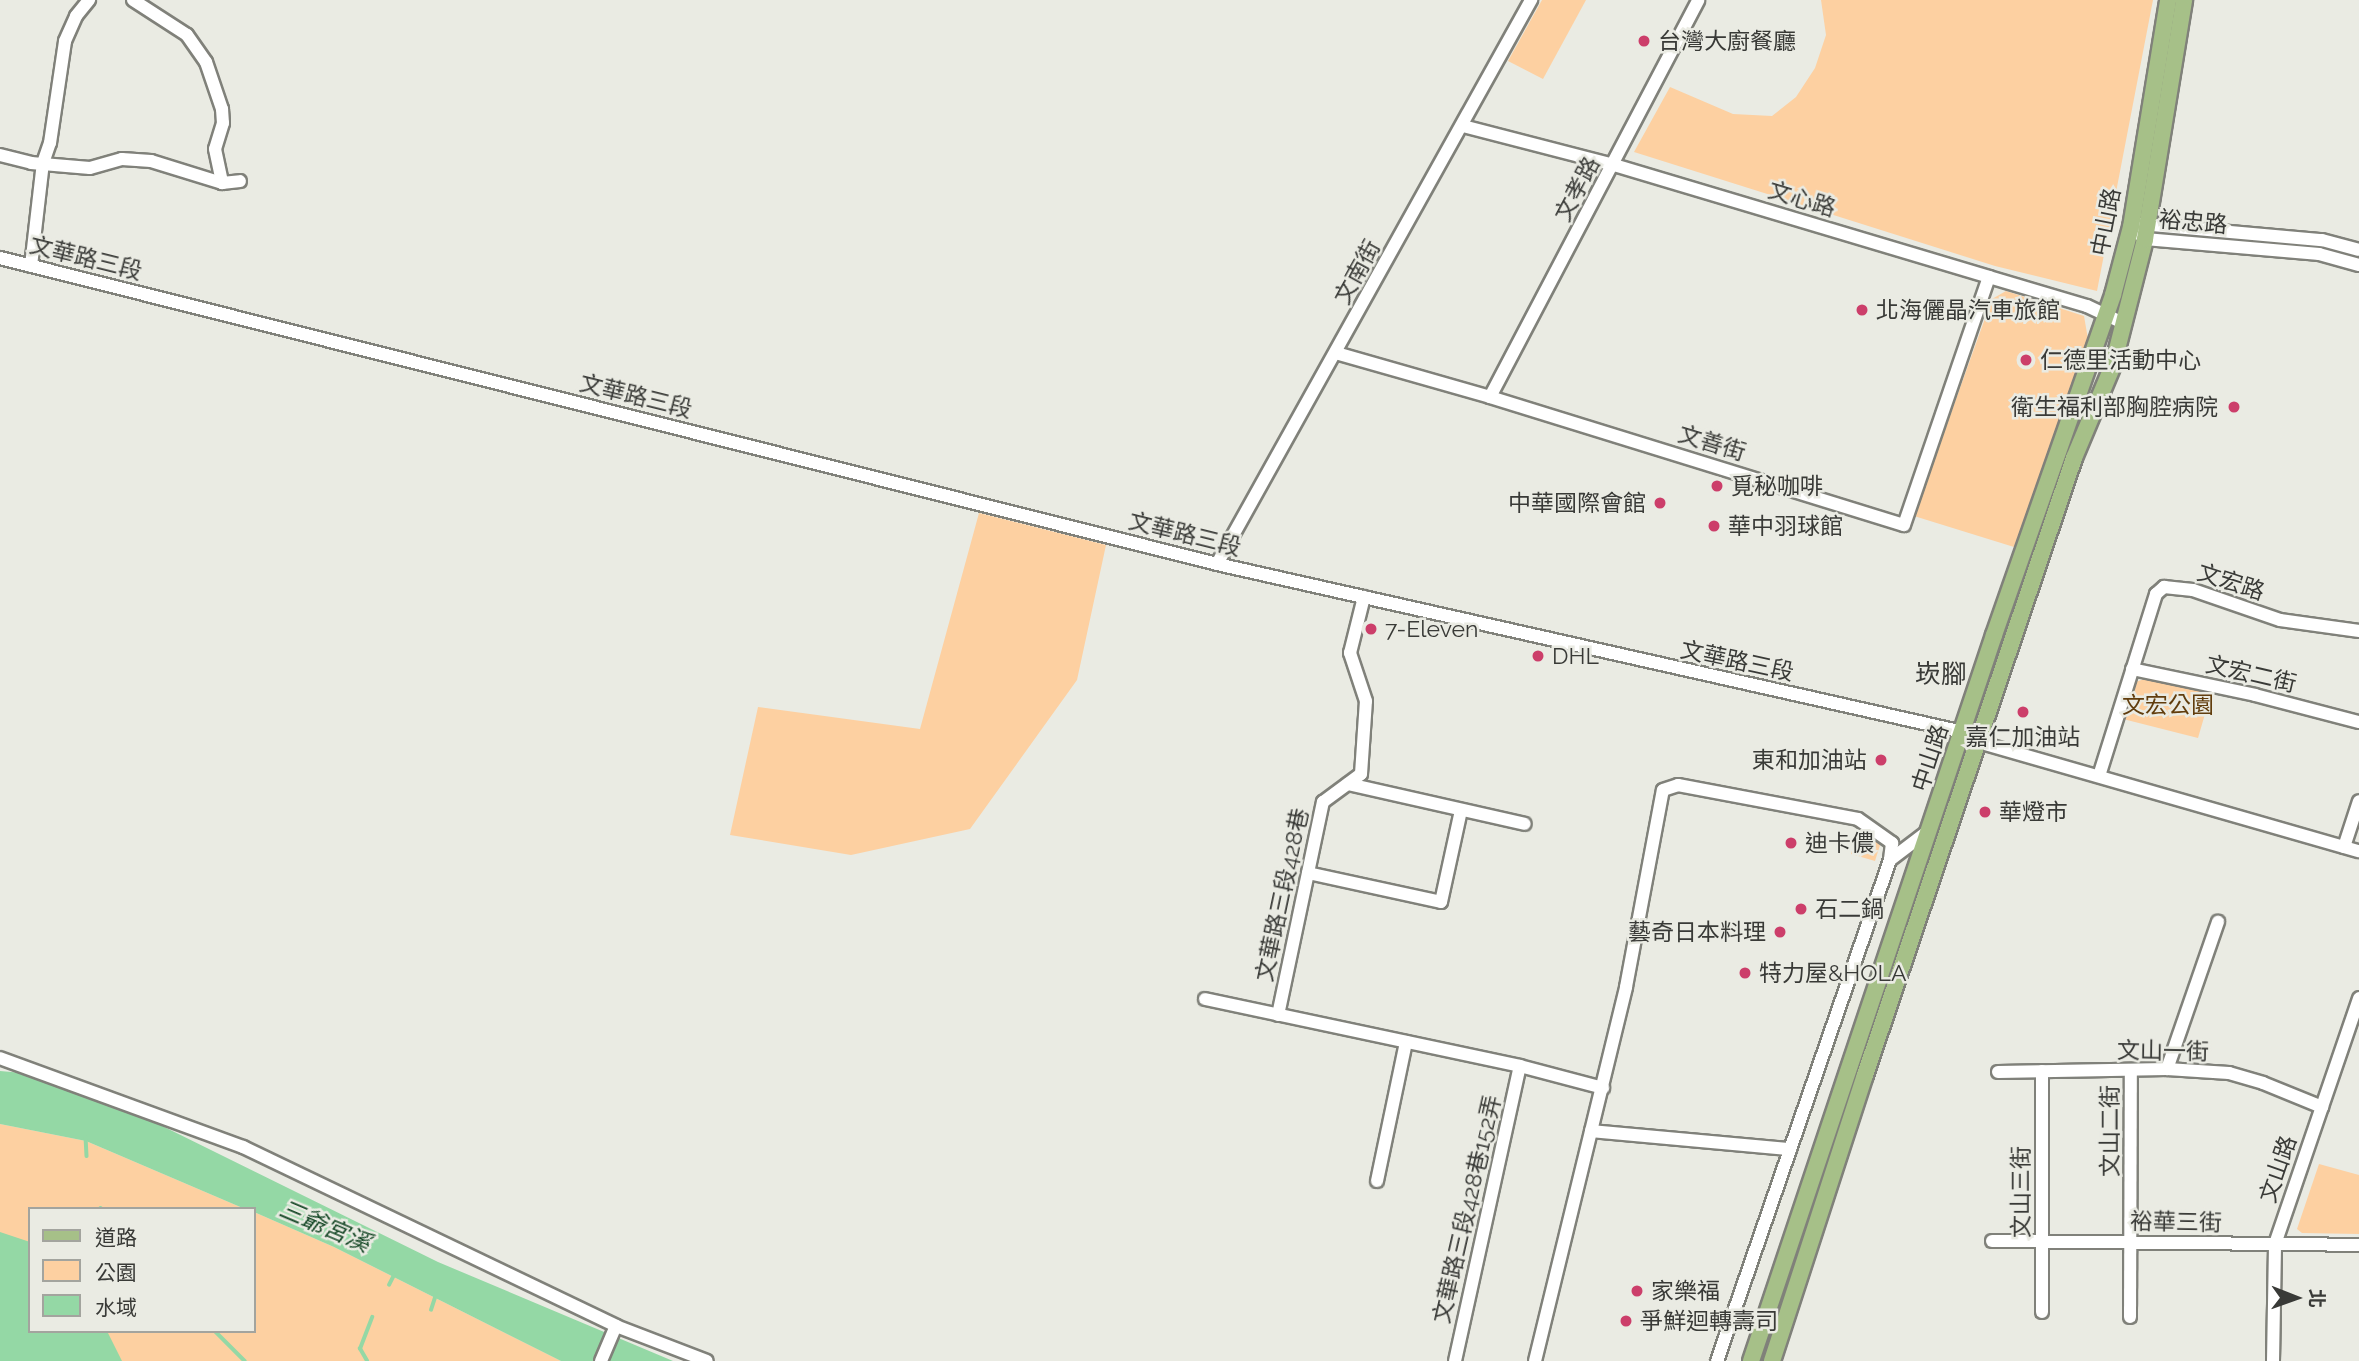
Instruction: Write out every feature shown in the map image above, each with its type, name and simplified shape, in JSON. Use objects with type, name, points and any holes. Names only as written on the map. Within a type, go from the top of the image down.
[{"type":"main road","name":"中山路","points":[[1751,1361],[2107,314],[2131,226],[2168,0]]},
{"type":"main road","name":"中山路","points":[[1772,1361],[2070,470],[2113,365],[2146,231],[2184,0]]},
{"type":"street","points":[[31,266],[43,163],[50,143],[65,41],[76,16],[89,0]]},
{"type":"street","points":[[133,0],[187,35],[206,62],[222,109],[223,123],[215,149],[222,183]]},
{"type":"street","name":"文南街","points":[[1217,564],[1531,0]]},
{"type":"street","name":"文孝路","points":[[1490,397],[1614,165],[1698,0]]},
{"type":"street","name":"文心路","points":[[1463,126],[1614,165],[1989,277],[2107,314],[2125,324]]},
{"type":"street","points":[[0,155],[30,163],[90,168],[122,159],[151,161],[222,183],[240,181]]},
{"type":"street","name":"裕忠路","points":[[2131,226],[2146,231],[2218,238],[2319,254],[2359,265]]},
{"type":"street","name":"裕忠路","points":[[2218,238],[2322,240],[2359,250]]},
{"type":"street","name":"文華路三段","points":[[0,258],[1217,564],[1963,732],[1978,742],[2359,850]]},
{"type":"street","name":"文善街","points":[[1336,353],[1490,397],[1904,525],[1989,277]]},
{"type":"street","name":"文宏路","points":[[2099,776],[2156,594],[2164,587],[2193,590],[2280,620],[2359,631]]},
{"type":"street","name":"文華路三段428巷","points":[[1278,1015],[1323,802],[1361,774],[1366,701],[1350,653],[1364,597]]},
{"type":"street","name":"文宏二街","points":[[2132,669],[2255,695],[2359,722]]},
{"type":"street","points":[[1348,784],[1525,824]]},
{"type":"street","points":[[1535,1361],[1626,987],[1663,790],[1678,785],[1858,819],[1892,844],[1890,860],[1717,1361]]},
{"type":"street","points":[[2344,847],[2359,801]]},
{"type":"street","points":[[1308,873],[1441,902],[1461,810]]},
{"type":"street","points":[[1890,860],[1931,828]]},
{"type":"street","points":[[2167,1069],[2218,922]]},
{"type":"street","name":"文山路","points":[[2273,1361],[2274,1244],[2359,998]]},
{"type":"street","name":"文華路三段428巷","points":[[1205,999],[1520,1066],[1603,1088]]},
{"type":"street","points":[[1377,1181],[1406,1042]]},
{"type":"street","points":[[0,1058],[243,1147],[615,1330],[707,1361]]},
{"type":"street","name":"文華路三段428巷152弄","points":[[1455,1361],[1520,1066]]},
{"type":"street","name":"文山一街","points":[[1998,1072],[2167,1069],[2229,1073],[2322,1107]]},
{"type":"street","name":"文山三街","points":[[2042,1071],[2042,1312]]},
{"type":"street","name":"文山二街","points":[[2130,1317],[2131,1071]]},
{"type":"street","points":[[1591,1131],[1790,1149]]},
{"type":"street","name":"裕華三街","points":[[1992,1241],[2359,1245]]},
{"type":"street","points":[[601,1361],[615,1330]]},
{"type":"green space","points":[[1542,0],[1586,0],[1543,79],[1508,61]]},
{"type":"green space","points":[[1821,0],[2153,0],[2097,291],[1995,266],[1634,152],[1670,87],[1733,114],[1772,116],[1796,97],[1815,68],[1826,35]]},
{"type":"green space","points":[[2006,291],[2084,316],[2089,345],[2014,547],[1914,516],[1992,299]]},
{"type":"green space","points":[[979,513],[1106,545],[1077,680],[970,829],[851,855],[730,835],[758,707],[920,729]]},
{"type":"green space","name":"文宏公園","points":[[2154,676],[2212,690],[2198,738],[2123,719],[2135,682]]},
{"type":"green space","points":[[1857,834],[1881,842],[1875,861],[1851,854]]},
{"type":"green space","points":[[0,1124],[86,1141],[240,1207],[28,1207],[28,1333],[256,1333],[256,1213],[334,1247],[561,1361],[0,1361]]},
{"type":"green space","points":[[2319,1164],[2359,1175],[2359,1234],[2302,1233],[2297,1229]]},
{"type":"water","name":"三爺宮溪","points":[[0,1071],[23,1073],[140,1115],[438,1262],[673,1361],[561,1361],[334,1247],[256,1213],[256,1207],[240,1207],[86,1141],[0,1124]]},
{"type":"water","points":[[0,1232],[28,1241],[28,1333],[108,1333],[122,1361],[0,1361]]},
{"type":"waterway","points":[[86,1137],[87,1156]]},
{"type":"waterway","points":[[389,1285],[394,1275]]},
{"type":"waterway","points":[[431,1310],[436,1295]]},
{"type":"waterway","points":[[367,1361],[360,1349],[372,1317]]},
{"type":"waterway","points":[[217,1333],[245,1361]]},
{"type":"place","name":"台灣大廚餐廳","points":[[1644,41]]},
{"type":"place","name":"北海儷晶汽車旅館","points":[[1862,310]]},
{"type":"place","name":"仁德里活動中心","points":[[2026,360]]},
{"type":"place","name":"衛生福利部胸腔病院","points":[[2234,407]]},
{"type":"place","name":"覓秘咖啡","points":[[1717,486]]},
{"type":"place","name":"中華國際會館","points":[[1660,503]]},
{"type":"place","name":"華中羽球館","points":[[1714,526]]},
{"type":"place","name":"7-Eleven","points":[[1371,629]]},
{"type":"place","name":"DHL","points":[[1538,656]]},
{"type":"place","name":"嘉仁加油站","points":[[2023,712]]},
{"type":"place","name":"東和加油站","points":[[1881,760]]},
{"type":"place","name":"華燈市","points":[[1985,812]]},
{"type":"place","name":"迪卡儂","points":[[1791,843]]},
{"type":"place","name":"石二鍋","points":[[1801,909]]},
{"type":"place","name":"藝奇日本料理","points":[[1780,932]]},
{"type":"place","name":"特力屋&HOLA","points":[[1745,973]]},
{"type":"place","name":"家樂福","points":[[1637,1291]]},
{"type":"place","name":"爭鮮迴轉壽司","points":[[1626,1321]]},
{"type":"district","name":"崁腳","points":[[1941,675]]}]
